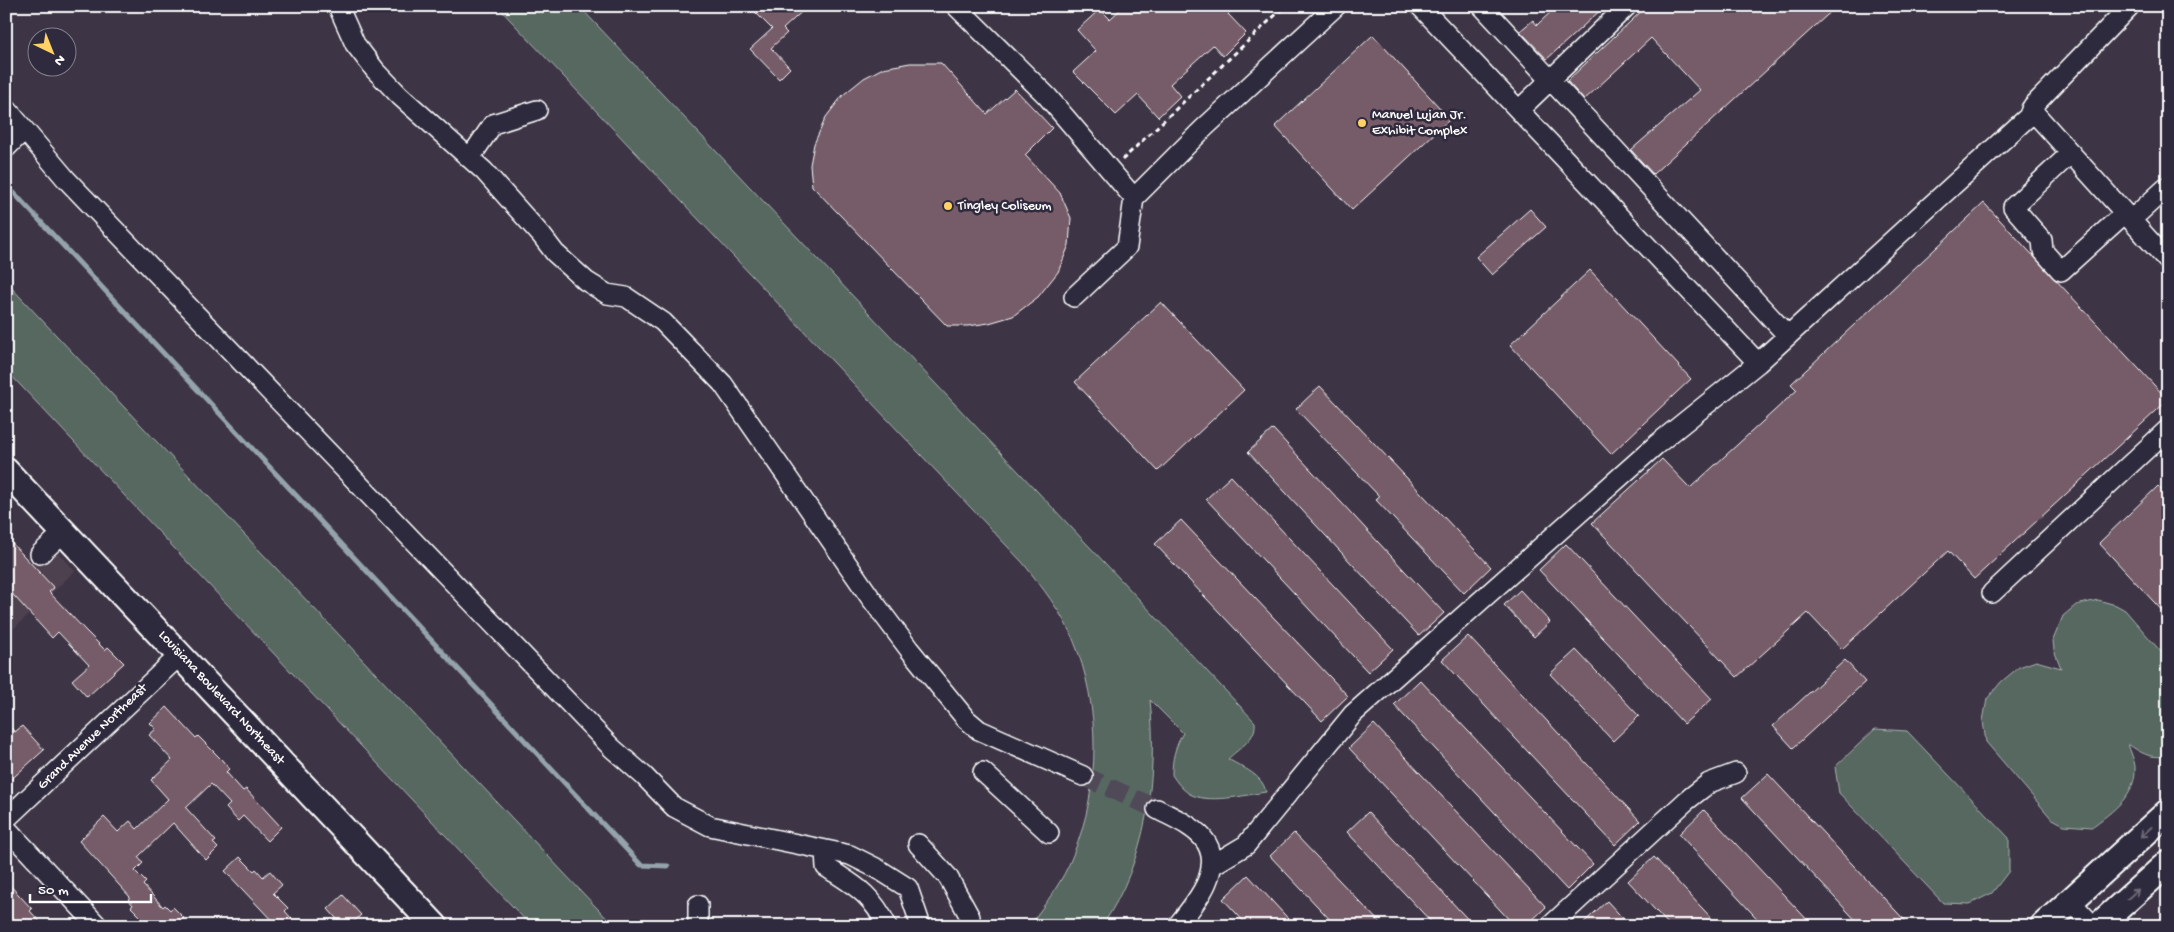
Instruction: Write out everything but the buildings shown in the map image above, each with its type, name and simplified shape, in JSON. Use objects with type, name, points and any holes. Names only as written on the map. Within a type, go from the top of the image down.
[{"type":"main road","name":"Louisiana Boulevard Northeast","points":[[6,471],[435,926]]},
{"type":"main road","points":[[2044,926],[2168,812]]},
{"type":"main road","points":[[2098,926],[2168,863]]},
{"type":"street","points":[[338,6],[355,44],[375,70],[400,96],[470,158],[501,189],[555,253],[586,281],[607,294],[626,297],[664,322],[723,384],[870,597],[908,649],[966,719],[979,730],[1083,776]]},
{"type":"street","points":[[956,6],[1047,96],[1134,198]]},
{"type":"street","points":[[1074,296],[1127,247],[1134,198],[1203,129],[1336,6]]},
{"type":"street","points":[[1420,6],[1758,363]]},
{"type":"street","points":[[1482,6],[1788,336]]},
{"type":"street","points":[[1519,110],[1627,6]]},
{"type":"street","points":[[1211,866],[1246,845],[1353,714],[1656,445],[1758,363],[1788,336],[2028,116],[2031,109],[2130,6]]},
{"type":"street","points":[[6,108],[66,179],[442,573],[612,748],[644,776],[674,807],[710,826],[754,836],[806,844],[825,851],[850,855],[878,869],[908,888],[921,926]]},
{"type":"street","points":[[2031,109],[2168,261]]},
{"type":"street","points":[[470,158],[492,124],[538,110]]},
{"type":"street","points":[[6,148],[24,130]]},
{"type":"street","points":[[2071,153],[2013,207],[2042,240],[2043,251],[2061,271],[2168,186]]},
{"type":"street","points":[[1992,593],[2168,429]]},
{"type":"street","points":[[40,554],[64,532]]},
{"type":"street","name":"Grand Avenue Northeast","points":[[6,819],[180,655]]},
{"type":"street","points":[[983,772],[1049,833]]},
{"type":"street","points":[[1550,926],[1686,801],[1709,783],[1736,773]]},
{"type":"street","points":[[1156,809],[1185,823],[1204,839],[1208,847],[1211,866],[1208,881],[1177,926]]},
{"type":"street","points":[[6,828],[98,926]]},
{"type":"street","points":[[918,844],[948,876],[970,917]]},
{"type":"street","points":[[825,851],[826,867],[861,890],[878,907],[887,926]]},
{"type":"street","points":[[2070,901],[2093,926]]},
{"type":"street","points":[[698,906],[698,926]]},
{"type":"path","points":[[1111,171],[1285,6]]},
{"type":"shaded area","points":[[52,546],[75,571],[6,636],[6,589]]},
{"type":"green space","points":[[497,6],[579,6],[1255,722],[1255,728],[1250,738],[1228,759],[1256,776],[1266,792],[1215,799],[1196,797],[1183,789],[1172,775],[1174,753],[1183,733],[1150,700],[1152,759],[1146,817],[1130,874],[1102,926],[1029,926],[1048,900],[1069,865],[1082,829],[1089,802],[1093,774],[1093,719],[1089,691],[1073,639],[1057,609],[1023,563]]},
{"type":"green space","points":[[6,282],[614,926],[531,926],[6,370]]},
{"type":"green space","points":[[2098,600],[2116,605],[2125,610],[2168,660],[2168,755],[2152,756],[2142,753],[2128,744],[2135,766],[2135,776],[2128,794],[2108,815],[2092,827],[2064,825],[2051,818],[1986,742],[1983,721],[1987,699],[2001,682],[2019,667],[2036,661],[2061,668],[2054,650],[2053,640],[2063,616],[2076,605]]},
{"type":"green space","points":[[1875,729],[1907,731],[2009,838],[2009,871],[1992,893],[1970,904],[1943,903],[1839,793],[1835,767]]},
{"type":"waterway","points":[[14,193],[641,865],[668,866]]},
{"type":"tunnel","points":[[1083,776],[1157,809]]},
{"type":"place","name":"Manuel Lujan Jr. Exhibit Complex","points":[[1362,123]]},
{"type":"place","name":"Tingley Coliseum","points":[[948,206]]}]
